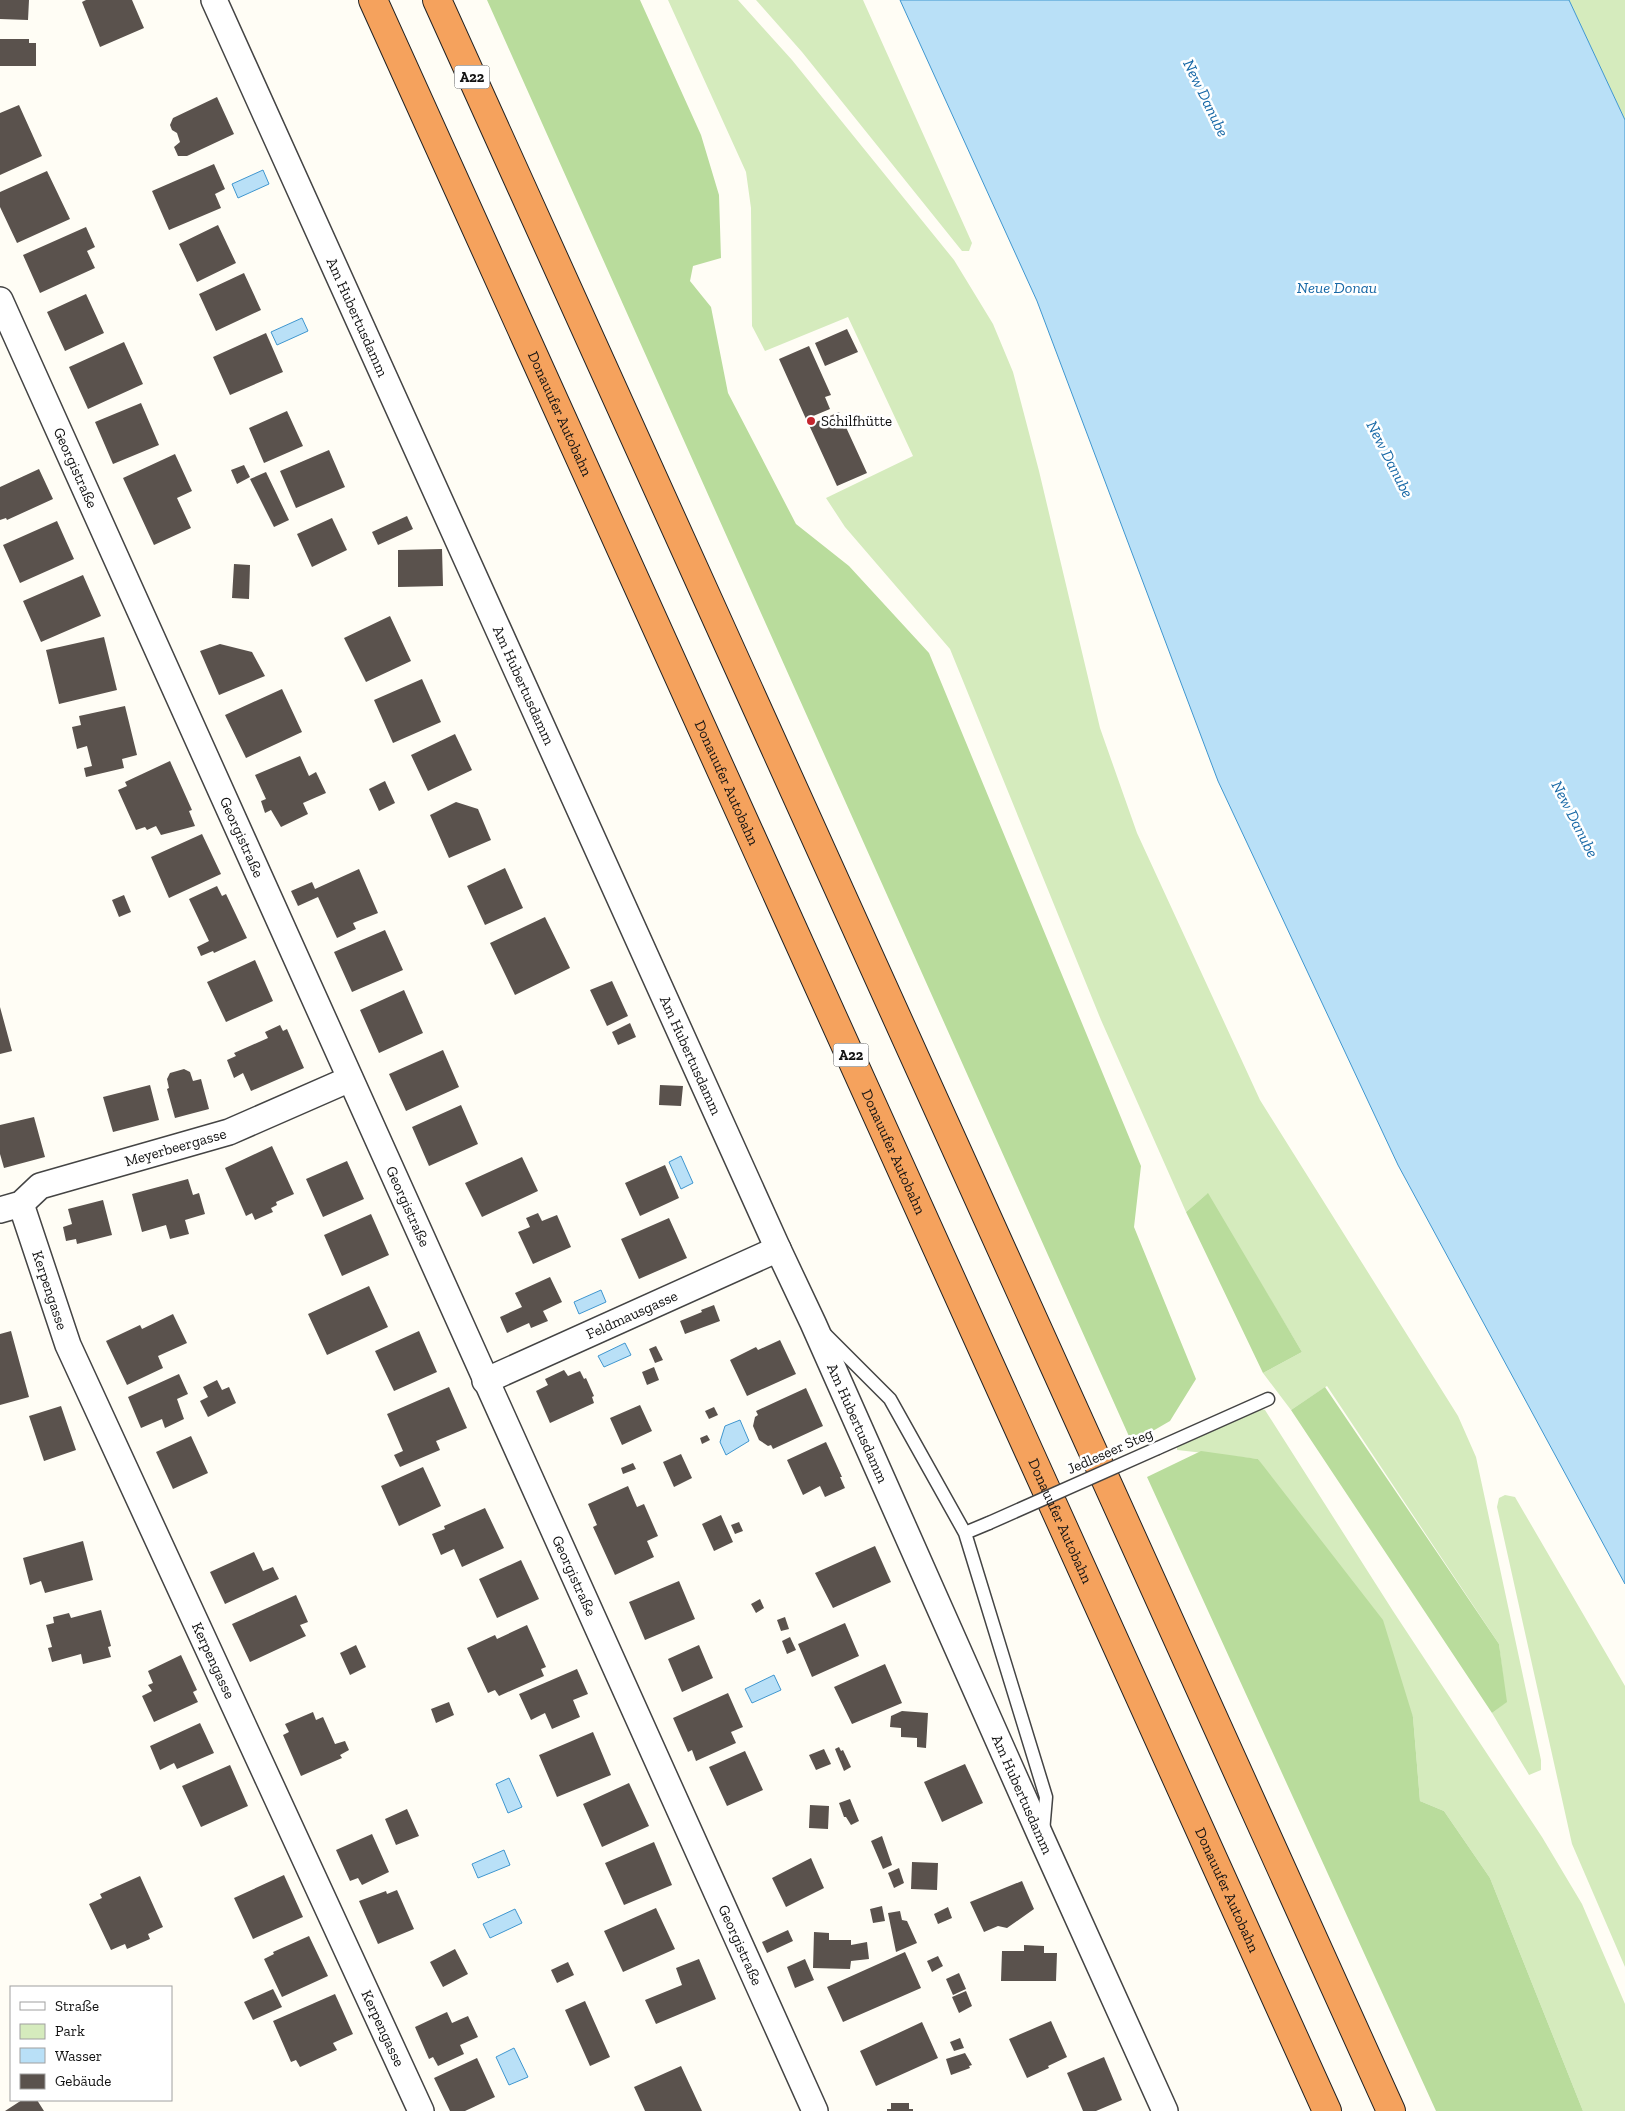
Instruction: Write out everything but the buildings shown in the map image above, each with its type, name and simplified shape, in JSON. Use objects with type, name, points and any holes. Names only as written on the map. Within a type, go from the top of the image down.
[{"type":"highway","name":"Donauufer Autobahn","points":[[373,0],[1328,2111]]},
{"type":"highway","name":"A22","points":[[437,0],[1391,2111]]},
{"type":"street","name":"Am Hubertusdamm","points":[[214,0],[813,1323],[1165,2111]]},
{"type":"street","name":"Georgistraße","points":[[0,300],[486,1381],[806,2108]]},
{"type":"street","name":"Meyerbeergasse","points":[[10,1207],[40,1186],[229,1132],[350,1079]]},
{"type":"street","name":"Kerpengasse","points":[[10,1207],[68,1345],[421,2111]]},
{"type":"street","name":"Feldmausgasse","points":[[486,1381],[778,1249]]},
{"type":"lane","points":[[813,1323],[890,1399],[965,1534],[1046,1797],[1042,1839]]},
{"type":"lane","name":"Jedleseer Steg","points":[[965,1534],[1268,1399]]},
{"type":"green space","points":[[487,0],[640,0],[701,135],[719,195],[721,258],[693,266],[690,281],[711,307],[728,393],[796,524],[849,566],[929,653],[1141,1166],[1134,1227],[1196,1379],[1170,1421],[1132,1443]]},
{"type":"green space","points":[[668,0],[738,0],[792,60],[954,260],[993,324],[1013,372],[1039,471],[1100,728],[1137,833],[1260,1100],[1458,1416],[1476,1457],[1541,1760],[1541,1770],[1529,1775],[1492,1713],[1506,1702],[1499,1644],[1327,1386],[1291,1410],[1263,1373],[1302,1352],[1207,1194],[1186,1212],[1101,1020],[950,649],[845,527],[826,498],[913,456],[848,317],[765,351],[752,326],[751,208],[746,172]]},
{"type":"green space","points":[[756,0],[863,0],[972,243],[969,251],[962,251],[802,52]]},
{"type":"green space","points":[[1569,0],[1625,0],[1625,120]]},
{"type":"green space","points":[[1208,1193],[1302,1352],[1263,1373],[1186,1212]]},
{"type":"green space","points":[[1325,1387],[1499,1644],[1507,1702],[1492,1713],[1291,1410]]},
{"type":"green space","points":[[1257,1408],[1265,1410],[1393,1611],[1542,1837],[1582,1904],[1625,2004],[1625,2111],[1583,2111],[1490,1878],[1444,1811],[1420,1801],[1413,1717],[1258,1459],[1177,1450],[1177,1443]]},
{"type":"green space","points":[[1201,1451],[1258,1459],[1383,1620],[1413,1717],[1420,1801],[1444,1811],[1490,1878],[1583,2111],[1436,2111],[1147,1477]]},
{"type":"green space","points":[[1505,1495],[1515,1497],[1625,1686],[1625,1967],[1572,1844],[1497,1507],[1499,1498]]},
{"type":"water","name":"Neue Donau","points":[[900,0],[1569,0],[1625,120],[1625,1584],[1398,1165],[1218,781],[1037,301]]},
{"type":"water","points":[[263,170],[269,184],[238,198],[232,184]]},
{"type":"water","points":[[302,318],[308,331],[277,345],[271,332]]},
{"type":"water","points":[[681,1156],[693,1183],[681,1189],[669,1162]]},
{"type":"water","points":[[601,1290],[606,1302],[579,1314],[574,1302]]},
{"type":"water","points":[[625,1343],[631,1355],[604,1367],[598,1356]]},
{"type":"water","points":[[740,1420],[749,1441],[726,1455],[720,1442],[725,1426]]},
{"type":"water","points":[[774,1675],[781,1690],[752,1703],[745,1689]]},
{"type":"water","points":[[509,1778],[522,1807],[508,1813],[496,1784]]},
{"type":"water","points":[[504,1850],[510,1865],[478,1878],[472,1864]]},
{"type":"water","points":[[515,1909],[522,1923],[490,1938],[483,1924]]},
{"type":"water","points":[[514,2048],[528,2077],[509,2085],[496,2057]]},
{"type":"place","name":"Schilfhütte","points":[[811,421]]},
{"type":"water label","name":"New Danube","points":[[1206,98]]},
{"type":"water label","name":"New Danube","points":[[1390,459]]},
{"type":"water label","name":"New Danube","points":[[1575,819]]}]
